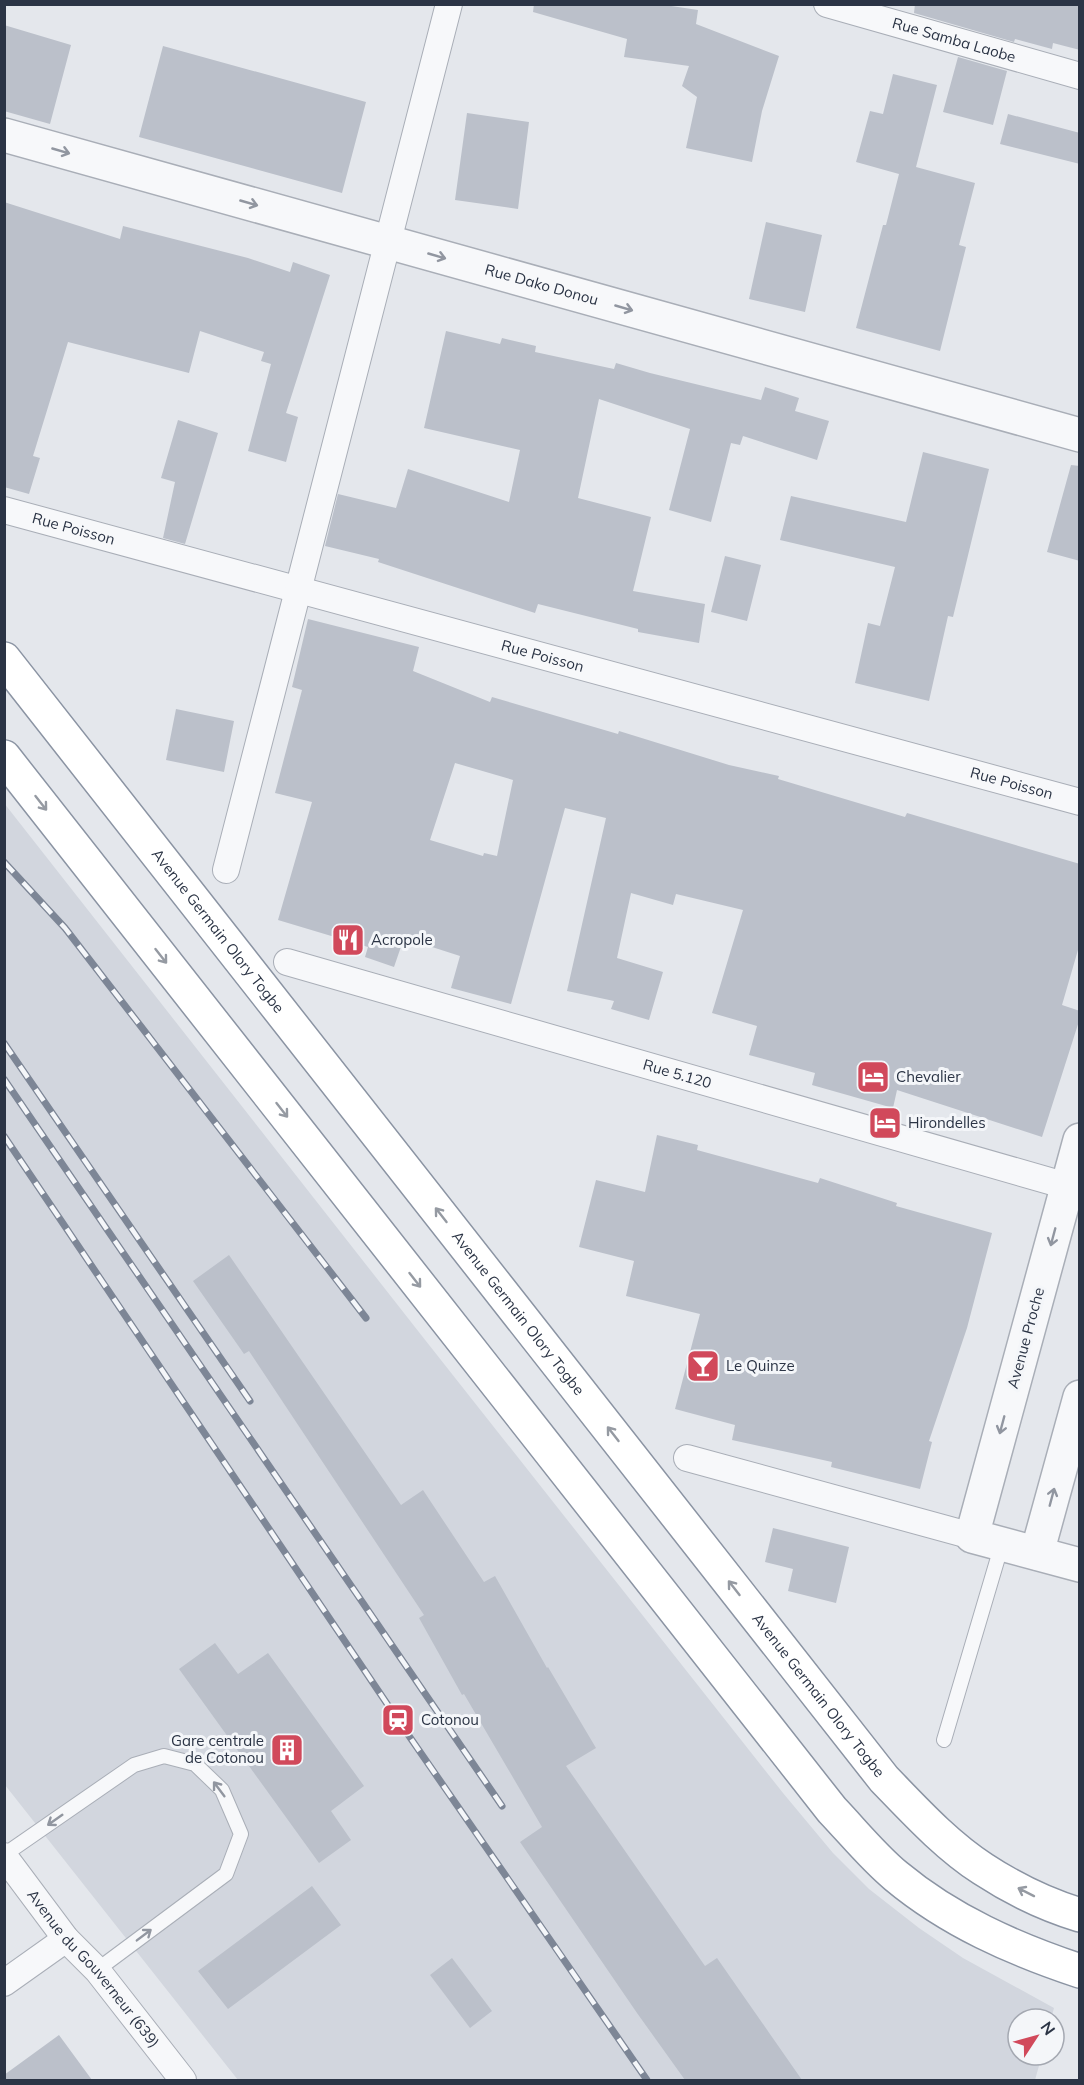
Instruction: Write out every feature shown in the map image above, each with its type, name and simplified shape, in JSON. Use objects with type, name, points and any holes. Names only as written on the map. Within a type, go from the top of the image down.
[{"type":"highway","name":"Avenue Germain Olory Togbe","points":[[4,658],[884,1779],[952,1845],[984,1869],[1024,1892],[1063,1910],[1080,1915]]},
{"type":"highway","points":[[4,757],[832,1810],[895,1875],[932,1904],[998,1940],[1037,1957],[1080,1971]]},
{"type":"street","points":[[226,870],[449,4]]},
{"type":"street","name":"Rue Samba Laobe","points":[[827,4],[1080,76]]},
{"type":"street","name":"Rue Dako Donou","points":[[4,135],[1080,435]]},
{"type":"street","name":"Rue Poisson","points":[[4,510],[1080,802]]},
{"type":"street","name":"Rue 5.120","points":[[287,962],[1067,1186]]},
{"type":"street","name":"Avenue Proche","points":[[987,1540],[1067,1186],[1080,1140]]},
{"type":"street","points":[[1037,1553],[1080,1397]]},
{"type":"street","points":[[687,1458],[1080,1565]]},
{"type":"street","name":"Avenue du Gouverneur (639)","points":[[4,1855],[66,1939],[97,1970],[183,2080]]},
{"type":"street","points":[[4,1983],[66,1939]]},
{"type":"lane","points":[[944,1740],[987,1540]]},
{"type":"lane","points":[[4,1855],[134,1765],[164,1756],[195,1764],[222,1790],[241,1833],[226,1874],[97,1970]]},
{"type":"shaded area","points":[[4,803],[422,1336],[783,1793],[833,1853],[869,1889],[919,1928],[963,1958],[1052,2007],[1006,2007],[1006,2067],[1039,2067],[1035,2080],[238,2080],[5,1785]]},
{"type":"building","points":[[534,4],[658,4],[698,10],[696,24],[779,56],[762,111],[752,162],[686,148],[697,97],[682,86],[689,66],[624,57],[627,39],[533,12]]},
{"type":"building","points":[[915,4],[1080,4],[1080,50],[1053,43],[1052,49],[1015,39],[1014,42],[914,13]]},
{"type":"building","points":[[4,25],[71,45],[50,124],[4,111]]},
{"type":"building","points":[[163,46],[366,102],[342,193],[139,137]]},
{"type":"building","points":[[958,57],[1007,71],[993,125],[943,112]]},
{"type":"building","points":[[893,74],[937,85],[916,167],[975,183],[959,245],[966,247],[940,351],[856,328],[899,174],[856,162],[870,111],[883,114]]},
{"type":"building","points":[[467,113],[529,122],[518,209],[455,200]]},
{"type":"building","points":[[1008,114],[1080,133],[1080,164],[1000,144]]},
{"type":"building","points":[[4,202],[120,239],[123,226],[248,258],[290,272],[293,262],[330,275],[286,413],[298,417],[286,462],[248,451],[271,364],[261,361],[264,352],[200,331],[189,373],[68,342],[33,456],[40,458],[29,494],[4,487]]},
{"type":"building","points":[[766,222],[822,235],[805,312],[749,299]]},
{"type":"building","points":[[446,331],[500,344],[502,338],[536,346],[535,352],[614,369],[616,363],[761,400],[765,387],[799,398],[795,411],[829,421],[817,460],[743,436],[740,445],[731,443],[711,522],[669,510],[690,429],[599,399],[578,498],[651,517],[633,591],[705,604],[699,643],[638,632],[638,629],[538,604],[535,613],[378,562],[379,559],[325,546],[338,494],[396,508],[408,469],[509,502],[520,450],[424,428]]},
{"type":"building","points":[[178,420],[218,433],[185,544],[163,538],[175,482],[161,478]]},
{"type":"building","points":[[923,452],[989,469],[953,617],[948,616],[929,701],[855,683],[868,623],[880,626],[895,567],[780,540],[791,496],[906,522]]},
{"type":"building","points":[[1071,465],[1080,466],[1080,561],[1047,552]]},
{"type":"building","points":[[725,556],[761,565],[747,621],[711,612]]},
{"type":"building","points":[[308,619],[419,647],[413,671],[490,702],[492,697],[618,734],[619,731],[729,765],[779,776],[778,779],[905,817],[907,813],[1080,864],[1080,943],[1062,1005],[1080,1011],[1080,1018],[1042,1137],[897,1090],[893,1108],[812,1085],[815,1073],[749,1055],[757,1026],[712,1013],[743,910],[676,894],[673,905],[631,893],[617,958],[663,972],[649,1020],[611,1009],[614,1001],[567,991],[606,818],[565,808],[511,1004],[451,988],[460,956],[404,938],[394,967],[365,957],[368,947],[278,920],[312,802],[275,793],[302,690],[292,687]],"holes":[[[455,763],[513,780],[497,856],[484,853],[483,856],[430,840]]]},
{"type":"building","points":[[176,709],[234,721],[224,772],[166,760]]},
{"type":"building","points":[[657,1135],[698,1145],[697,1150],[818,1183],[820,1178],[897,1203],[896,1206],[992,1233],[967,1328],[929,1441],[932,1442],[920,1489],[831,1467],[832,1462],[732,1440],[735,1425],[675,1409],[700,1314],[626,1296],[634,1261],[579,1247],[596,1180],[645,1192]]},
{"type":"building","points":[[229,1255],[401,1505],[423,1490],[484,1582],[495,1576],[596,1748],[566,1766],[705,1966],[717,1958],[802,2080],[685,2080],[637,2013],[520,1842],[542,1827],[464,1694],[462,1695],[419,1618],[424,1615],[249,1351],[244,1354],[193,1281]]},
{"type":"building","points":[[773,1528],[849,1547],[836,1603],[788,1591],[793,1569],[765,1562]]},
{"type":"building","name":"Gare centrale de Cotonou","points":[[215,1643],[238,1674],[268,1653],[364,1786],[331,1811],[351,1840],[319,1863],[179,1669]]},
{"type":"building","points":[[312,1886],[341,1925],[228,2009],[198,1971]]},
{"type":"building","points":[[452,1958],[492,2011],[470,2028],[430,1975]]},
{"type":"building","points":[[59,2035],[92,2080],[4,2080],[4,2075]]},
{"type":"railway","points":[[4,862],[65,928],[366,1318]]},
{"type":"railway","points":[[4,1043],[250,1401]]},
{"type":"railway","points":[[4,1079],[502,1806]]},
{"type":"railway","points":[[4,1136],[398,1720],[647,2080]]},
{"type":"place","name":"Acropole","points":[[348,940]]},
{"type":"place","name":"Chevalier","points":[[873,1077]]},
{"type":"place","name":"Hirondelles","points":[[885,1123]]},
{"type":"place","name":"Le Quinze","points":[[703,1366]]},
{"type":"place","name":"Cotonou","points":[[398,1720]]},
{"type":"place","name":"Gare centrale de Cotonou","points":[[287,1750]]}]
